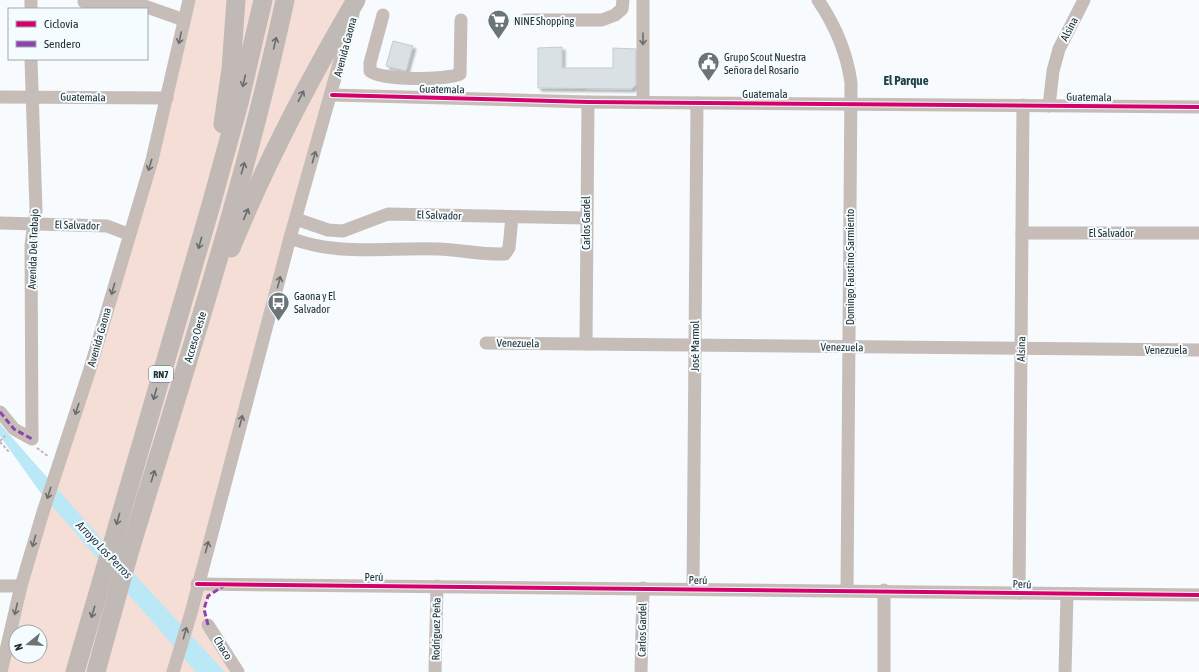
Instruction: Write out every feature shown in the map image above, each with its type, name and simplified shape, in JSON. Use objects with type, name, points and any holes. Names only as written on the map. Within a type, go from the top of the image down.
[{"type":"highway","points":[[210,205],[231,70],[236,0]]},
{"type":"highway","name":"Acceso Oeste","points":[[75,672],[239,103],[263,0]]},
{"type":"highway","name":"Acceso Oeste","points":[[96,672],[129,553],[198,328],[262,99],[285,0]]},
{"type":"highway","points":[[198,328],[262,176],[303,93],[357,0]]},
{"type":"street","name":"Avenida Gaona","points":[[1,672],[21,586],[43,512],[89,372],[128,234],[152,160],[189,0]]},
{"type":"street","name":"Avenida Gaona","points":[[173,672],[180,654],[197,584],[290,238],[332,95],[357,0]]},
{"type":"street","points":[[525,20],[602,20],[615,15],[622,9],[623,0]]},
{"type":"street","points":[[643,0],[643,102]]},
{"type":"street","name":"Domingo Faustino Sarmiento","points":[[818,0],[830,20],[848,65],[851,83],[847,590]]},
{"type":"street","name":"Alsina","points":[[1049,106],[1053,71],[1059,49],[1084,0]]},
{"type":"street","points":[[84,2],[136,3],[184,20]]},
{"type":"street","points":[[383,15],[370,63],[370,71],[375,76],[399,78],[452,77],[460,74],[461,20]]},
{"type":"street","name":"Avenida Del Trabajo","points":[[31,60],[36,210],[31,244],[32,439]]},
{"type":"street","name":"Guatemala","points":[[332,95],[588,102],[1199,107]]},
{"type":"street","name":"Guatemala","points":[[0,97],[167,98]]},
{"type":"street","name":"Carlos Gardel","points":[[586,344],[588,102]]},
{"type":"street","name":"José Marmol","points":[[693,589],[697,103]]},
{"type":"street","name":"Alsina","points":[[1018,593],[1023,105]]},
{"type":"street","name":"El Salvador","points":[[296,219],[328,230],[343,230],[388,214],[586,218]]},
{"type":"street","points":[[290,238],[310,246],[347,250],[438,249],[505,254],[509,248],[512,217]]},
{"type":"street","name":"El Salvador","points":[[0,223],[107,226],[128,234]]},
{"type":"street","name":"El Salvador","points":[[1022,233],[1199,234]]},
{"type":"street","name":"Venezuela","points":[[486,343],[1199,350]]},
{"type":"street","points":[[0,412],[14,429],[32,439]]},
{"type":"street","name":"Perú","points":[[197,584],[884,590],[1067,595],[1199,595]]},
{"type":"street","points":[[0,586],[21,586]]},
{"type":"street","name":"Rodríguez Peña","points":[[435,672],[436,586]]},
{"type":"street","name":"Carlos Gardel","points":[[641,672],[643,588]]},
{"type":"street","points":[[884,590],[884,672]]},
{"type":"street","points":[[1065,672],[1067,595]]},
{"type":"street","name":"Chaco","points":[[208,625],[238,672]]},
{"type":"path","points":[[32,439],[37,450],[57,468]]},
{"type":"path","points":[[0,442],[10,453]]},
{"type":"shaded area","points":[[189,0],[357,0],[197,584],[226,584],[208,596],[204,609],[208,625],[238,672],[1,672],[8,648],[8,664],[48,664],[48,624],[15,624],[89,372]]},
{"type":"water","name":"Arroyo Los Perros","points":[[0,424],[106,544],[225,672],[196,672],[40,492],[0,436]]},
{"type":"building","points":[[393,41],[413,46],[406,71],[386,66]]},
{"type":"building","points":[[562,47],[562,68],[613,68],[613,48],[636,49],[636,84],[632,89],[538,88],[538,48]]},
{"type":"marked path","points":[[0,412],[14,429],[32,439]]},
{"type":"marked path","points":[[208,625],[204,609],[208,596],[225,585]]},
{"type":"cycle path","points":[[332,95],[588,102],[1199,107]]},
{"type":"cycle path","points":[[197,584],[1199,595]]},
{"type":"place","name":"NINE Shopping","points":[[499,40]]},
{"type":"place","name":"Grupo Scout Nuestra Señora del Rosario","points":[[709,82]]},
{"type":"place","name":"Gaona y El Salvador","points":[[279,322]]},
{"type":"district","name":"El Parque","points":[[906,80]]}]
